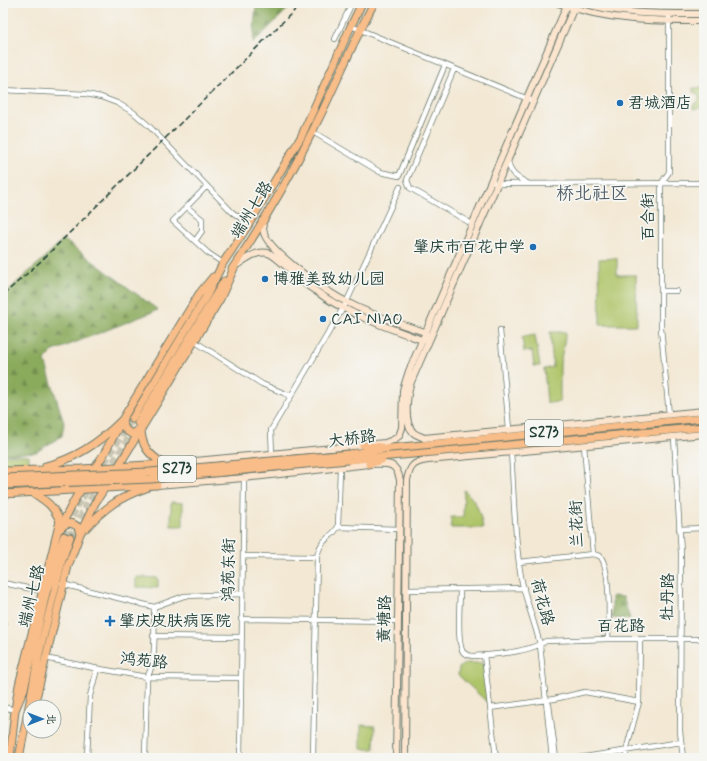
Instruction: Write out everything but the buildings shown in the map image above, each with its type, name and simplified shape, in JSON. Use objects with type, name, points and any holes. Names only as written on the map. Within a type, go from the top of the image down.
[{"type":"main road","name":"端州七路","points":[[137,424],[207,295],[221,266],[249,224],[301,137],[362,3]]},
{"type":"main road","name":"端州七路","points":[[137,424],[214,296],[235,266],[291,174],[313,132],[359,30],[374,3]]},
{"type":"main road","points":[[15,710],[18,686],[42,591],[81,490],[96,468],[122,420],[199,294],[221,266]]},
{"type":"main road","points":[[35,699],[62,584],[80,534],[103,488],[118,467],[137,424],[194,341],[220,299],[235,266]]},
{"type":"main road","name":"大桥路","points":[[3,485],[139,479],[349,457],[391,448],[428,444],[704,418]]},
{"type":"main road","points":[[122,420],[129,433],[133,434],[137,424]]},
{"type":"main road","points":[[31,470],[54,464],[81,452],[106,436],[122,420]]},
{"type":"main road","points":[[137,424],[142,442],[146,449],[156,459],[167,464]]},
{"type":"main road","name":"大桥路","points":[[3,478],[150,472],[349,457],[392,456],[704,427]]},
{"type":"main road","points":[[363,445],[391,448]]},
{"type":"main road","points":[[369,464],[392,456]]},
{"type":"main road","points":[[3,471],[167,464]]},
{"type":"main road","points":[[31,470],[37,480],[36,486],[32,492]]},
{"type":"main road","points":[[3,494],[157,485]]},
{"type":"main road","points":[[80,534],[94,519],[112,504],[131,494],[157,485]]},
{"type":"main road","points":[[32,492],[54,508],[64,534]]},
{"type":"main road","points":[[64,534],[67,523],[78,527],[80,534]]},
{"type":"main road","name":"端州七路","points":[[10,758],[15,710],[24,688],[46,594],[64,534]]},
{"type":"main road","name":"端州七路","points":[[31,699],[42,640],[62,560],[64,534]]},
{"type":"main road","name":"端州七路","points":[[19,758],[23,739]]},
{"type":"street","points":[[335,39],[352,3]]},
{"type":"street","points":[[558,3],[619,18],[669,21],[704,21]]},
{"type":"street","points":[[582,3],[622,11],[669,14],[704,14]]},
{"type":"street","points":[[168,484],[164,479],[163,474],[167,464],[384,443],[399,436],[402,428],[403,390],[409,371],[567,4]]},
{"type":"street","points":[[575,6],[430,338],[409,391],[408,422],[413,432],[424,438],[704,411]]},
{"type":"street","name":"百合街","points":[[669,14],[669,172],[661,184],[661,328],[669,415]]},
{"type":"street","points":[[351,26],[533,101]]},
{"type":"street","points":[[313,132],[380,172],[399,176],[444,65]]},
{"type":"street","points":[[454,69],[408,180],[410,188],[472,224]]},
{"type":"street","points":[[3,90],[86,94],[101,97],[133,112],[232,212],[249,224]]},
{"type":"street","points":[[508,159],[511,172],[518,179],[529,184]]},
{"type":"street","points":[[490,181],[497,184],[704,184]]},
{"type":"street","points":[[207,186],[173,221],[221,266]]},
{"type":"street","points":[[272,454],[271,430],[345,306],[400,187]]},
{"type":"street","points":[[187,207],[202,219],[202,231],[195,241]]},
{"type":"street","points":[[262,221],[267,240],[285,260],[345,306],[374,324],[422,340],[430,338]]},
{"type":"street","points":[[235,266],[256,254],[267,252],[272,254],[304,283],[326,298],[345,306],[426,332],[430,338]]},
{"type":"street","points":[[661,291],[676,291]]},
{"type":"street","points":[[500,330],[509,429]]},
{"type":"street","points":[[194,341],[262,384],[291,396]]},
{"type":"street","points":[[628,418],[660,422]]},
{"type":"street","points":[[688,435],[704,430]]},
{"type":"street","points":[[157,485],[340,469],[369,464],[389,464],[395,466],[403,480],[411,467],[420,460],[704,434]]},
{"type":"street","points":[[428,444],[461,435]]},
{"type":"street","name":"牡丹路","points":[[674,437],[681,553],[681,742],[683,758]]},
{"type":"street","points":[[523,444],[551,448]]},
{"type":"street","name":"兰花街","points":[[519,562],[593,554],[584,445]]},
{"type":"street","points":[[428,460],[439,452]]},
{"type":"street","name":"荷花路","points":[[511,452],[519,562],[524,588],[540,645],[552,758]]},
{"type":"street","points":[[338,527],[340,469]]},
{"type":"street","name":"鸿苑东街","points":[[240,758],[244,478]]},
{"type":"street","name":"黄塘路","points":[[396,758],[399,529],[403,480]]},
{"type":"street","name":"黄塘路","points":[[403,480],[406,590],[405,758]]},
{"type":"street","points":[[313,758],[318,550],[324,540],[338,527],[399,529]]},
{"type":"street","points":[[679,529],[704,528]]},
{"type":"street","points":[[593,554],[602,558],[609,591],[608,639]]},
{"type":"street","points":[[243,556],[317,556]]},
{"type":"street","points":[[3,583],[42,591]]},
{"type":"street","points":[[62,584],[154,607],[184,596],[242,594]]},
{"type":"street","points":[[406,590],[524,588]]},
{"type":"street","name":"百花路","points":[[460,590],[459,634],[463,652],[466,655],[484,656],[530,649],[546,641],[608,639],[704,639]]},
{"type":"street","points":[[145,758],[147,677],[151,672],[153,662],[154,607]]},
{"type":"street","points":[[241,619],[398,621]]},
{"type":"street","points":[[3,623],[3,628]]},
{"type":"street","points":[[153,636],[241,637]]},
{"type":"street","points":[[626,758],[626,751],[639,702],[640,639]]},
{"type":"street","points":[[484,656],[496,758]]},
{"type":"street","name":"鸿苑路","points":[[45,658],[97,669],[147,677],[240,678]]},
{"type":"street","points":[[87,758],[90,696],[97,669]]},
{"type":"street","points":[[490,708],[546,700],[585,692],[639,702]]},
{"type":"street","points":[[546,700],[550,705],[556,758]]},
{"type":"street","points":[[3,707],[15,710]]},
{"type":"street","points":[[578,758],[681,742]]},
{"type":"green space","points":[[256,3],[294,3],[253,43]]},
{"type":"green space","points":[[693,88],[703,88],[703,108],[693,109],[693,105],[697,103],[699,99],[698,94],[693,92]]},
{"type":"green space","points":[[63,239],[158,310],[51,352],[45,361],[64,423],[62,436],[36,452],[3,454],[3,295]]},
{"type":"green space","points":[[617,258],[617,275],[636,275],[637,325],[600,325],[599,259]]},
{"type":"green space","points":[[550,332],[566,332],[560,364],[560,402],[547,403],[544,369],[553,367]]},
{"type":"green space","points":[[535,335],[540,366],[534,366],[532,351],[524,352],[522,337]]},
{"type":"green space","points":[[3,455],[29,455],[29,463],[3,464]]},
{"type":"green space","points":[[464,490],[472,498],[477,507],[483,528],[451,528],[451,517],[463,517]]},
{"type":"green space","points":[[171,502],[183,503],[183,526],[171,526]]},
{"type":"green space","points":[[136,577],[158,578],[158,588],[136,587]]},
{"type":"green space","points":[[612,596],[623,597],[630,619],[612,618]]},
{"type":"green space","points":[[465,663],[483,663],[488,703],[458,675],[459,668]]},
{"type":"green space","points":[[361,725],[375,726],[374,749],[361,749]]},
{"type":"tunnel","points":[[64,536],[77,506],[132,419]]},
{"type":"tunnel","points":[[108,471],[138,423]]},
{"type":"tunnel","points":[[70,537],[99,485]]},
{"type":"railway","points":[[3,295],[40,262],[302,3]]},
{"type":"place","name":"君城酒店","points":[[620,103]]},
{"type":"place","name":"肇庆市百花中学","points":[[533,247]]},
{"type":"place","name":"博雅美致幼儿园","points":[[265,279]]},
{"type":"place","name":"CAI NIAO","points":[[323,319]]},
{"type":"place","name":"肇庆皮肤病医院","points":[[110,621]]},
{"type":"district","name":"桥北社区","points":[[592,194]]}]
